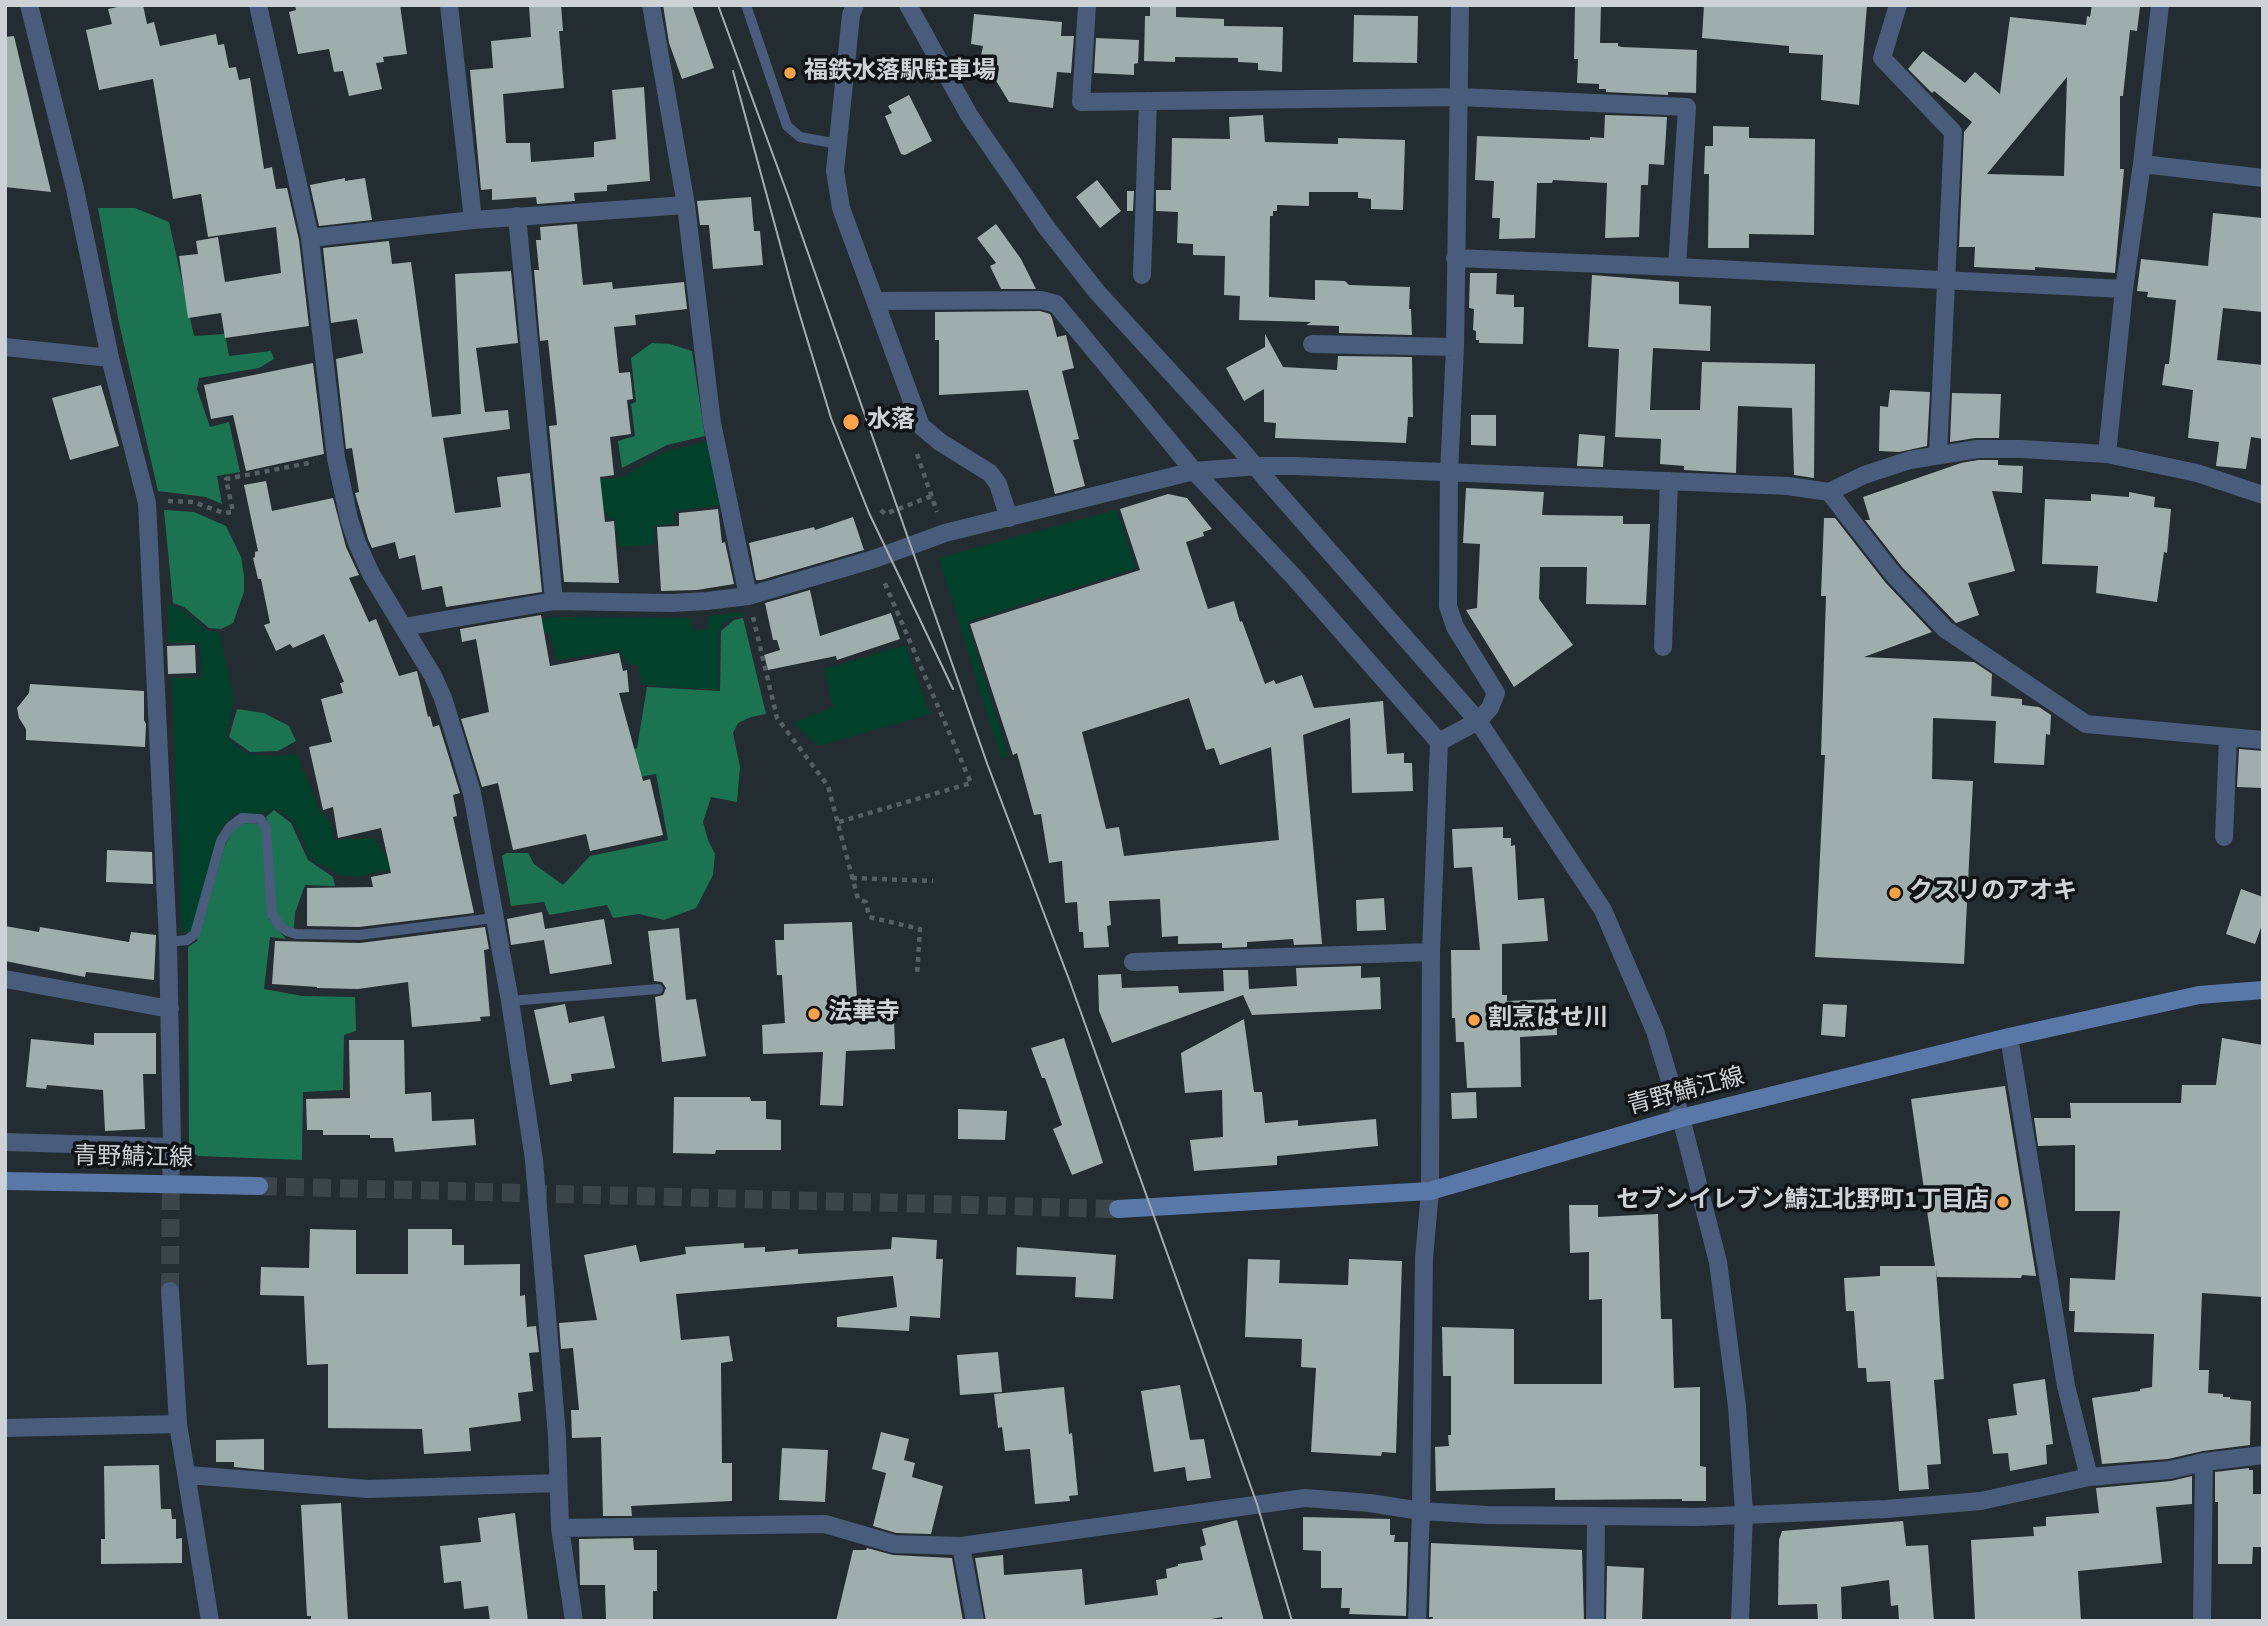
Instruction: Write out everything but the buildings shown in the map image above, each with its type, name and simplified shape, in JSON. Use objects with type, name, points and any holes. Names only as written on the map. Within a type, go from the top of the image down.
[{"type":"main road","name":"青野鯖江線","points":[[1118,1209],[1430,1191],[1681,1118],[2009,1037],[2199,995],[2263,990]]},
{"type":"main road","name":"青野鯖江線","points":[[5,1181],[259,1186]]},
{"type":"street","points":[[29,5],[75,189],[110,358],[155,502],[170,1009],[171,1169]]},
{"type":"street","points":[[258,5],[310,238],[327,460],[357,543],[433,676],[450,720],[472,793],[510,1001],[534,1160],[557,1436],[560,1528],[574,1621]]},
{"type":"street","points":[[449,5],[473,220]]},
{"type":"street","points":[[651,5],[686,205],[712,423],[748,596]]},
{"type":"street","points":[[855,5],[851,15],[835,171],[837,194],[921,426],[940,442],[990,473],[998,484],[1009,518]]},
{"type":"street","points":[[908,5],[969,114],[1046,227],[1097,292],[1239,447],[1478,721],[1603,910],[1655,1031],[1681,1118],[1717,1262],[1737,1406],[1744,1513],[1740,1621]]},
{"type":"street","points":[[1087,5],[1081,102],[1459,97],[1687,107],[1677,267]]},
{"type":"street","points":[[1439,742],[1478,721],[1490,708],[1496,693],[1455,627],[1448,606],[1460,5]]},
{"type":"street","points":[[1898,5],[1882,58],[1952,132],[1938,455]]},
{"type":"street","points":[[2107,454],[2124,289],[2142,164],[2160,5]]},
{"type":"street","points":[[1142,275],[1148,102]]},
{"type":"street","points":[[2142,164],[2263,178]]},
{"type":"street","points":[[310,238],[517,216],[686,205]]},
{"type":"street","points":[[517,216],[554,601]]},
{"type":"street","points":[[1455,258],[2124,289]]},
{"type":"street","points":[[877,301],[1041,300],[1056,304],[1194,471],[1293,576],[1439,742],[1431,952],[1430,1191],[1423,1258],[1421,1511],[1417,1621]]},
{"type":"street","points":[[1312,344],[1455,347]]},
{"type":"street","points":[[5,347],[110,358]]},
{"type":"street","points":[[404,627],[554,601],[671,603],[748,596],[874,559],[944,533],[1194,471],[1249,466],[1788,486],[1829,492],[1864,475],[1910,460],[1977,449],[2010,449],[2107,454],[2197,474],[2263,495]]},
{"type":"street","points":[[1663,648],[1669,481]]},
{"type":"street","points":[[1829,492],[1892,574],[1945,629],[2086,724],[2263,740]]},
{"type":"street","points":[[2224,837],[2228,738]]},
{"type":"street","points":[[1133,962],[1431,952]]},
{"type":"street","points":[[5,979],[170,1009]]},
{"type":"street","points":[[2009,1037],[2066,1386],[2089,1477]]},
{"type":"street","points":[[5,1142],[172,1147]]},
{"type":"street","points":[[170,1291],[178,1424],[210,1621]]},
{"type":"street","points":[[5,1428],[178,1424]]},
{"type":"street","points":[[560,1528],[825,1524],[894,1544],[961,1546],[1305,1498],[1370,1503],[1421,1511],[1488,1515],[1696,1517],[1886,1509],[1981,1501],[2089,1477],[2170,1470],[2204,1462],[2263,1455]]},
{"type":"street","points":[[2202,1621],[2204,1462]]},
{"type":"street","points":[[188,1475],[368,1489],[558,1483]]},
{"type":"street","points":[[1595,1621],[1596,1516]]},
{"type":"street","points":[[961,1546],[975,1621]]},
{"type":"lane","points":[[746,5],[787,125],[800,137],[838,144]]},
{"type":"lane","points":[[168,942],[187,940],[195,934],[221,841],[230,827],[242,818],[260,819],[266,828],[272,914],[287,931],[300,934],[359,935],[494,918]]},
{"type":"lane","points":[[510,1001],[658,989]]},
{"type":"path","points":[[915,449],[944,533]]},
{"type":"path","points":[[155,502],[193,502],[224,513],[233,512],[226,479],[327,460]]},
{"type":"path","points":[[881,510],[885,514],[932,496]]},
{"type":"path","points":[[839,822],[971,783],[874,559]]},
{"type":"path","points":[[748,596],[777,718],[828,786],[858,899],[866,902],[869,917],[920,929],[917,976]]},
{"type":"path","points":[[852,877],[933,881]]},
{"type":"green space","points":[[98,208],[135,208],[169,222],[194,336],[225,334],[229,356],[271,351],[274,359],[259,368],[199,378],[197,389],[210,427],[229,422],[240,472],[217,476],[222,504],[206,497],[158,491],[119,323]]},
{"type":"green space","points":[[652,343],[670,344],[692,351],[705,436],[667,445],[622,468],[618,441],[635,436],[631,404],[636,402],[631,358]]},
{"type":"green space","points":[[708,441],[721,505],[674,511],[676,524],[654,526],[655,545],[619,547],[615,519],[609,518],[607,513],[557,515],[553,485],[623,477],[664,452]]},
{"type":"green space","points":[[164,510],[194,512],[226,526],[241,557],[244,576],[244,592],[233,623],[221,629],[209,628],[184,607],[173,603]]},
{"type":"green space","points":[[1116,510],[1136,568],[967,622],[1008,756],[1001,758],[939,558]]},
{"type":"green space","points":[[168,604],[181,608],[207,631],[219,632],[234,700],[226,738],[248,754],[297,754],[319,809],[331,823],[334,840],[374,838],[394,869],[357,877],[339,875],[310,858],[293,821],[275,808],[263,814],[235,813],[219,831],[191,932],[182,933],[172,678],[202,678],[200,643],[168,643]]},
{"type":"green space","points":[[743,612],[742,616],[724,623],[718,632],[718,690],[642,685],[638,665],[628,664],[619,650],[557,660],[549,632],[521,637],[518,623],[553,617],[690,618],[692,630],[708,629],[708,616]]},
{"type":"green space","points":[[743,618],[766,714],[738,723],[733,733],[740,767],[737,802],[711,797],[703,822],[715,854],[713,875],[696,908],[664,920],[639,914],[613,918],[607,905],[549,915],[544,902],[511,906],[502,856],[507,853],[528,853],[534,864],[563,885],[590,856],[668,840],[656,774],[592,785],[570,770],[637,748],[647,687],[720,691],[721,631],[734,620]]},
{"type":"green space","points":[[905,645],[930,714],[818,746],[793,723],[833,707],[824,669]]},
{"type":"green space","points":[[237,709],[264,713],[289,726],[296,741],[278,751],[250,752],[229,737]]},
{"type":"green space","points":[[274,810],[291,823],[308,860],[333,877],[335,886],[305,885],[295,913],[294,928],[286,926],[276,914],[270,830],[266,817]]},
{"type":"green space","points":[[242,823],[259,824],[262,831],[269,919],[286,939],[270,937],[264,989],[302,996],[355,997],[356,1031],[344,1035],[343,1090],[303,1092],[302,1160],[198,1156],[189,1150],[188,947],[197,941],[225,845],[234,829]]},
{"type":"tunnel","points":[[170,1291],[171,1172]]},
{"type":"tunnel","points":[[259,1186],[1118,1209]]},
{"type":"tram line","points":[[718,5],[787,193],[988,766],[1070,982],[1257,1504],[1292,1621]]},
{"type":"tram line","points":[[733,71],[795,299],[831,418],[869,513],[953,689]]},
{"type":"place","name":"福鉄水落駅駐車場","points":[[790,73]]},
{"type":"place","name":"水落","points":[[851,422]]},
{"type":"place","name":"クスリのアオキ","points":[[1895,893]]},
{"type":"place","name":"法華寺","points":[[814,1014]]},
{"type":"place","name":"割烹はせ川","points":[[1474,1020]]},
{"type":"place","name":"セブンイレブン鯖江北野町1丁目店","points":[[2003,1202]]}]
